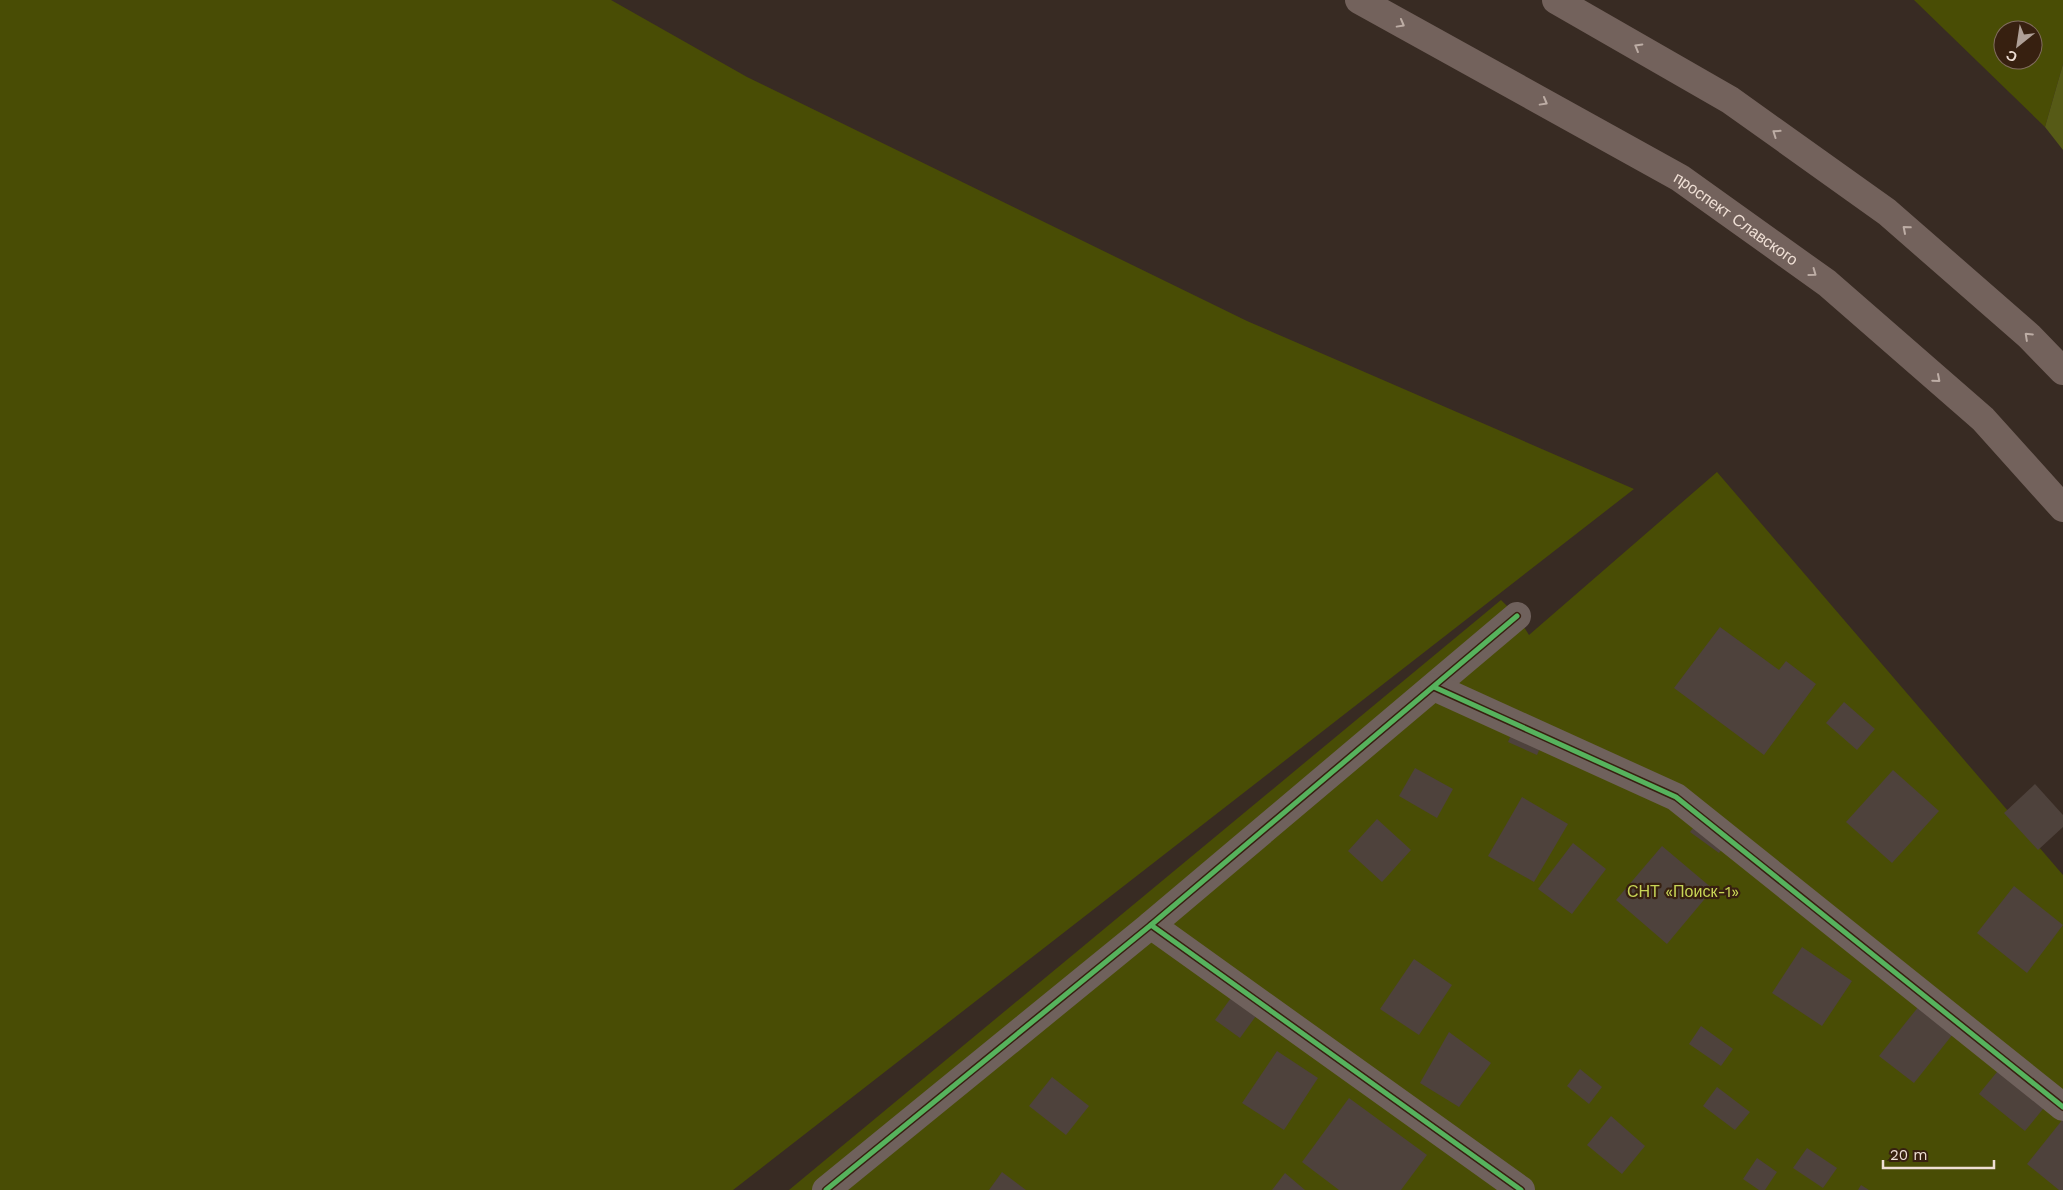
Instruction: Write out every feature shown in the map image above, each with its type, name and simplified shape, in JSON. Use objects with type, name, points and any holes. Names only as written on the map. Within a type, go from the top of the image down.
[{"type":"main road","name":"проспект Славского","points":[[1359,0],[1680,178],[1819,278],[1983,419],[2063,508]]},
{"type":"main road","points":[[1556,0],[1730,100],[1887,212],[2029,336],[2063,370]]},
{"type":"street","points":[[841,1186],[1517,616]]},
{"type":"street","points":[[1434,686],[1676,797],[2063,1107]]},
{"type":"street","points":[[1151,925],[1521,1190]]},
{"type":"green space","points":[[0,0],[611,0],[747,77],[1247,321],[1634,489],[733,1190],[0,1190]]},
{"type":"green space","points":[[1914,0],[2063,0],[2063,64],[2045,127]]},
{"type":"green space","name":"СНТ «Поиск-1»","points":[[1717,472],[2063,875],[2063,1190],[789,1190],[1501,600],[1517,616],[1529,635]]},
{"type":"shaded area","points":[[2063,64],[2063,150],[2045,127]]},
{"type":"building","points":[[1720,627],[1779,670],[1786,661],[1816,684],[1764,755],[1674,688]]},
{"type":"building","points":[[1844,702],[1875,729],[1857,750],[1826,723]]},
{"type":"building","points":[[1514,728],[1543,741],[1537,755],[1508,742]]},
{"type":"building","points":[[1415,768],[1453,789],[1437,818],[1399,796]]},
{"type":"building","points":[[1893,770],[1939,811],[1892,863],[1846,822]]},
{"type":"building","points":[[2035,784],[2063,815],[2063,827],[2038,850],[2004,813]]},
{"type":"building","points":[[1522,797],[1568,824],[1534,882],[1488,856]]},
{"type":"building","points":[[1377,819],[1411,850],[1382,882],[1348,851]]},
{"type":"building","points":[[1700,819],[1728,841],[1719,853],[1690,832]]},
{"type":"building","points":[[1573,843],[1606,869],[1572,914],[1538,889]]},
{"type":"building","points":[[1662,846],[1713,889],[1667,944],[1616,900]]},
{"type":"building","points":[[2014,886],[2063,925],[2027,973],[1977,933]]},
{"type":"building","points":[[1802,947],[1852,981],[1822,1026],[1772,993]]},
{"type":"building","points":[[1414,959],[1452,985],[1419,1035],[1380,1009]]},
{"type":"building","points":[[1236,991],[1261,1009],[1240,1038],[1215,1020]]},
{"type":"building","points":[[1919,1006],[1953,1034],[1914,1083],[1879,1056]]},
{"type":"building","points":[[1701,1026],[1733,1049],[1721,1066],[1689,1044]]},
{"type":"building","points":[[1449,1032],[1491,1063],[1459,1107],[1420,1083]]},
{"type":"building","points":[[1277,1051],[1318,1078],[1284,1130],[1242,1103]]},
{"type":"building","points":[[2001,1067],[2047,1104],[2025,1131],[1979,1094]]},
{"type":"building","points":[[1580,1069],[1602,1087],[1589,1104],[1567,1086]]},
{"type":"building","points":[[1052,1077],[1089,1106],[1066,1135],[1029,1106]]},
{"type":"building","points":[[1717,1087],[1750,1112],[1735,1130],[1703,1106]]},
{"type":"building","points":[[1349,1098],[1427,1155],[1401,1190],[1339,1190],[1302,1162]]},
{"type":"building","points":[[1611,1116],[1645,1146],[1622,1174],[1587,1145]]},
{"type":"building","points":[[2063,1119],[2063,1190],[2059,1190],[2027,1164]]},
{"type":"building","points":[[1807,1148],[1837,1168],[1823,1188],[1793,1168]]},
{"type":"building","points":[[1757,1158],[1777,1172],[1765,1190],[1759,1190],[1743,1179]]},
{"type":"building","points":[[1002,1172],[1026,1190],[989,1190]]},
{"type":"building","points":[[1285,1173],[1305,1190],[1272,1190]]},
{"type":"building","points":[[1861,1185],[1869,1190],[1858,1190]]},
{"type":"cycle path","points":[[1517,616],[1151,925],[1521,1190]]},
{"type":"cycle path","points":[[1434,687],[1676,797],[2063,1107]]},
{"type":"cycle path","points":[[826,1190],[1151,925]]}]
